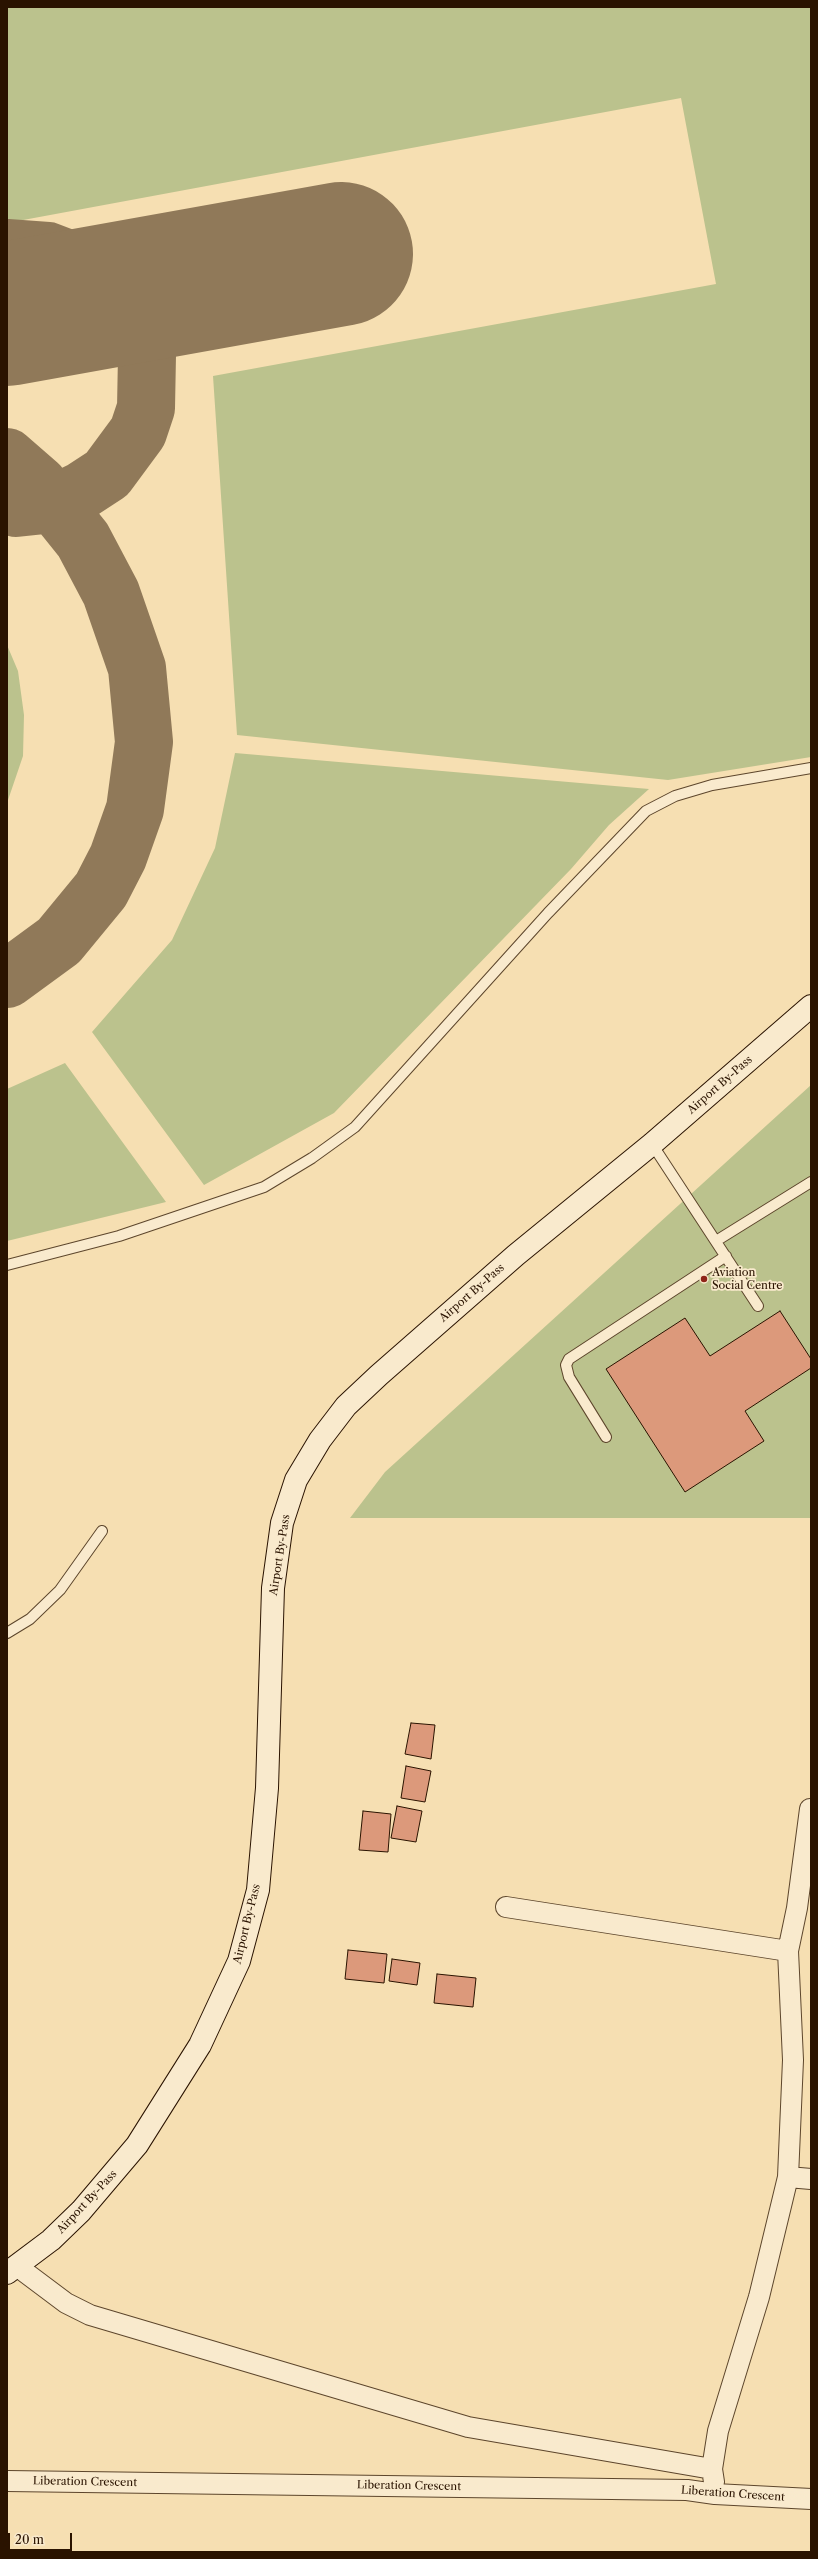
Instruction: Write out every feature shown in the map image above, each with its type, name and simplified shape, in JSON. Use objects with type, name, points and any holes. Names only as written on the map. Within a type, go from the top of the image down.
[{"type":"main road","name":"Airport By-Pass","points":[[12,2270],[51,2240],[81,2211],[136,2145],[200,2045],[239,1961],[258,1890],[267,1788],[273,1588],[282,1523],[296,1480],[320,1440],[346,1406],[378,1375],[516,1255],[652,1144],[811,1006]]},
{"type":"street","points":[[715,2494],[712,2469],[718,2431],[759,2296],[788,2177],[793,2060],[788,1951],[804,1909],[810,1810]]},
{"type":"street","points":[[506,1907],[788,1951]]},
{"type":"street","points":[[788,2177],[811,2179]]},
{"type":"street","points":[[12,2270],[66,2303],[90,2315],[468,2427],[712,2469]]},
{"type":"street","name":"Liberation Crescent","points":[[7,2482],[679,2490],[715,2494],[811,2499]]},
{"type":"lane","points":[[7,1265],[119,1236],[264,1187],[312,1158],[355,1127],[548,912],[646,811],[675,796],[712,785],[811,768]]},
{"type":"lane","points":[[652,1144],[758,1306]]},
{"type":"lane","points":[[716,1241],[811,1182]]},
{"type":"lane","points":[[606,1437],[570,1377],[566,1366],[569,1359],[726,1256]]},
{"type":"lane","points":[[7,1633],[30,1619],[60,1590],[102,1531]]},
{"type":"green space","points":[[7,7],[811,7],[811,757],[668,780],[237,735],[213,376],[716,284],[681,98],[7,223]]},
{"type":"green space","points":[[7,645],[18,671],[24,715],[23,756],[7,803]]},
{"type":"green space","points":[[235,753],[649,789],[609,825],[571,869],[334,1113],[204,1185],[92,1032],[172,940],[215,848]]},
{"type":"green space","points":[[65,1063],[166,1202],[7,1241],[7,1089]]},
{"type":"green space","name":"Aviation Social Centre","points":[[811,1085],[811,1518],[350,1518],[385,1472]]},
{"type":"building","points":[[780,1311],[811,1359],[811,1368],[745,1411],[764,1441],[685,1492],[606,1369],[685,1318],[710,1356]]},
{"type":"building","points":[[411,1723],[435,1725],[431,1759],[405,1754]]},
{"type":"building","points":[[406,1766],[431,1771],[425,1802],[401,1798]]},
{"type":"building","points":[[397,1806],[422,1811],[416,1842],[391,1838]]},
{"type":"building","points":[[363,1811],[391,1814],[388,1852],[359,1850]]},
{"type":"building","points":[[348,1950],[387,1954],[384,1983],[345,1979]]},
{"type":"building","points":[[392,1959],[420,1963],[417,1985],[389,1981]]},
{"type":"building","points":[[437,1974],[476,1978],[473,2007],[434,2003]]},
{"type":"taxiway","points":[[7,248],[48,251],[82,264],[102,279],[137,330],[147,355],[146,408],[138,432],[107,474],[81,491],[54,504],[16,508]]},
{"type":"taxiway","points":[[7,457],[38,484],[83,540],[111,593],[137,668],[144,742],[135,809],[118,857],[101,890],[59,941],[7,979]]},
{"type":"runway","points":[[7,314],[341,254]]},
{"type":"place","name":"Aviation Social Centre","points":[[704,1279]]}]
